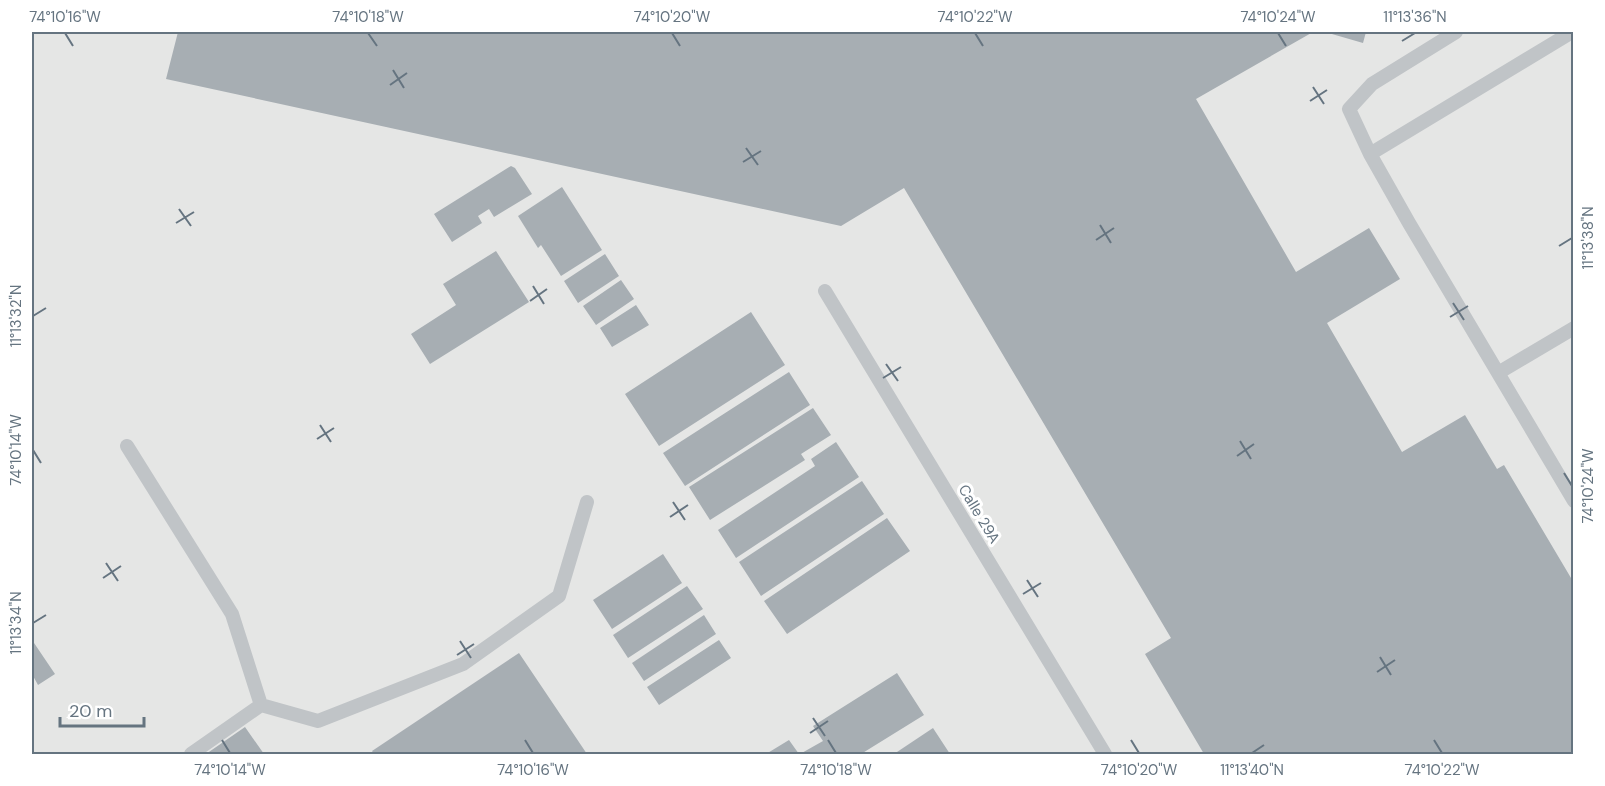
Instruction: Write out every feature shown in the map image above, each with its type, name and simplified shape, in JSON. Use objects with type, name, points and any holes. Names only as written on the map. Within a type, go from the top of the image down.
[{"type":"lane","points":[[1456,32],[1372,84],[1348,110],[1370,154],[1574,501]]},
{"type":"lane","points":[[1370,154],[1572,32]]},
{"type":"lane","name":"Calle 29A","points":[[825,291],[1105,754]]},
{"type":"lane","points":[[1498,373],[1574,328]]},
{"type":"lane","points":[[127,446],[232,614],[261,705]]},
{"type":"lane","points":[[261,705],[318,721],[463,664],[559,596],[587,502]]},
{"type":"lane","points":[[191,754],[261,705]]},
{"type":"shaded area","points":[[32,32],[1573,32],[1573,754],[32,754]]},
{"type":"building","points":[[178,32],[1313,32],[1196,99],[1296,272],[1369,228],[1400,279],[1327,323],[1402,452],[1465,415],[1497,469],[1504,465],[1574,583],[1574,754],[1204,754],[1145,654],[1171,638],[904,188],[841,226],[166,79]]},
{"type":"building","points":[[1325,32],[1366,32],[1363,43]]},
{"type":"building","points":[[511,166],[515,168],[532,194],[494,217],[489,209],[478,216],[482,223],[452,242],[434,214]]},
{"type":"building","points":[[562,187],[602,250],[561,276],[541,245],[538,248],[518,216]]},
{"type":"building","points":[[496,251],[529,302],[430,364],[411,334],[456,305],[443,284]]},
{"type":"building","points":[[605,254],[619,276],[578,303],[564,281]]},
{"type":"building","points":[[621,280],[634,299],[596,325],[583,306]]},
{"type":"building","points":[[636,305],[649,325],[612,347],[600,328]]},
{"type":"building","points":[[751,312],[785,365],[659,446],[625,394]]},
{"type":"building","points":[[789,372],[810,405],[685,486],[663,453]]},
{"type":"building","points":[[813,408],[831,435],[801,454],[805,460],[710,520],[689,487]]},
{"type":"building","points":[[836,442],[859,477],[736,558],[718,530],[815,466],[811,459]]},
{"type":"building","points":[[862,481],[884,514],[761,596],[739,562]]},
{"type":"building","points":[[887,518],[910,551],[787,634],[764,601]]},
{"type":"building","points":[[663,554],[682,583],[612,629],[593,600]]},
{"type":"building","points":[[687,586],[703,609],[628,658],[613,635]]},
{"type":"building","points":[[704,615],[716,634],[644,681],[632,663]]},
{"type":"building","points":[[32,640],[55,674],[38,685],[32,674]]},
{"type":"building","points":[[719,640],[731,658],[659,705],[647,687]]},
{"type":"building","points":[[519,653],[587,754],[374,754],[372,751]]},
{"type":"building","points":[[897,673],[924,715],[861,754],[800,754],[823,741],[813,726]]},
{"type":"building","points":[[245,727],[264,754],[206,754]]},
{"type":"building","points":[[933,728],[950,754],[894,754]]},
{"type":"building","points":[[789,740],[799,754],[766,754]]}]
